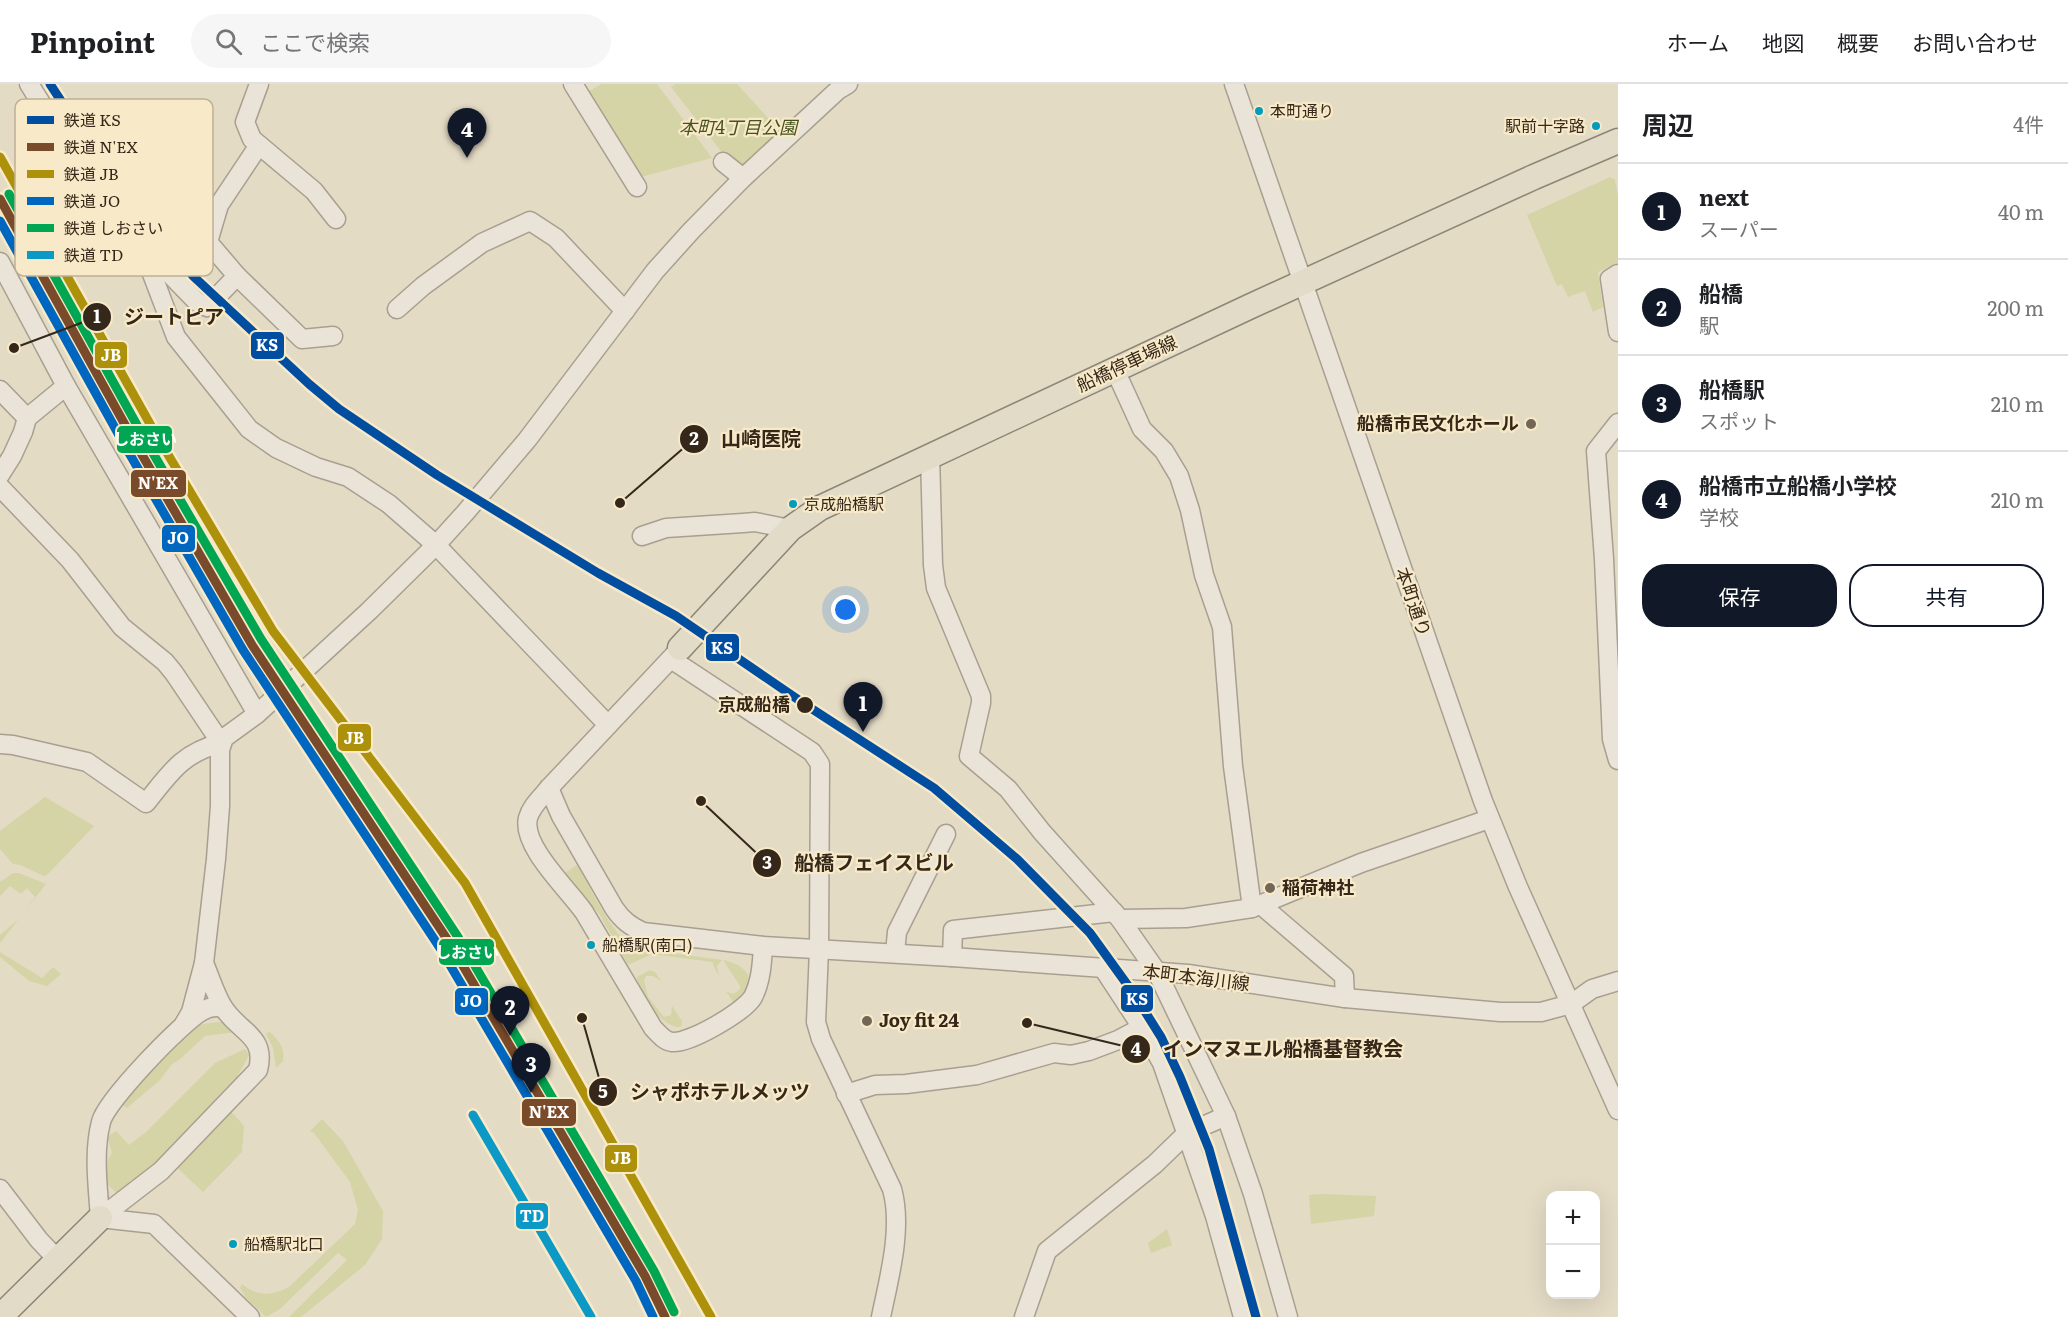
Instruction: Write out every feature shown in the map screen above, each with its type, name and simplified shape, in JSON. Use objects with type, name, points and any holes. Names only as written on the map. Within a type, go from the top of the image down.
[{"type":"main road","name":"船橋停車場線","points":[[675,654],[790,529],[820,508],[930,455],[1524,182],[1617,145]]},
{"type":"main road","points":[[0,1317],[100,1218]]},
{"type":"street","points":[[29,84],[38,99]]},
{"type":"street","points":[[259,84],[245,122],[252,139],[314,190],[336,219]]},
{"type":"street","points":[[573,84],[636,187]]},
{"type":"street","points":[[184,1024],[191,1011],[204,963],[216,859],[221,743],[224,738],[257,714],[369,611],[436,545],[527,440],[662,263],[743,178],[837,90],[848,84]]},
{"type":"street","name":"本町通り","points":[[1234,84],[1489,819],[1522,898],[1618,1110]]},
{"type":"street","points":[[213,225],[219,205],[259,144]]},
{"type":"street","points":[[723,162],[743,178]]},
{"type":"street","points":[[397,309],[423,286],[482,243],[530,221],[556,238],[625,311]]},
{"type":"street","points":[[213,248],[237,276],[302,339],[333,336]]},
{"type":"street","points":[[0,262],[66,386],[257,714]]},
{"type":"street","points":[[1618,274],[1610,279],[1618,332]]},
{"type":"street","points":[[153,276],[176,337],[249,429],[276,448],[316,467],[348,477],[389,504],[436,545],[608,725]]},
{"type":"street","points":[[172,276],[197,302],[207,307],[237,276]]},
{"type":"street","points":[[1115,370],[1142,429],[1164,451],[1179,476],[1190,510],[1204,575],[1222,627],[1233,766],[1256,906],[1344,976],[1345,998]]},
{"type":"street","points":[[0,475],[12,456],[27,418],[66,386]]},
{"type":"street","points":[[0,390],[27,418]]},
{"type":"street","points":[[1618,423],[1596,451],[1604,559],[1612,739],[1618,760]]},
{"type":"street","points":[[930,455],[933,565],[936,588],[981,696],[969,756],[1008,789],[1042,832],[1117,916],[1157,972],[1226,1116],[1253,1194],[1288,1317]]},
{"type":"street","points":[[0,487],[70,560],[122,627],[165,662],[221,743]]},
{"type":"street","points":[[642,536],[666,528],[755,522],[790,529]]},
{"type":"street","points":[[763,946],[758,984],[752,999],[743,1008],[692,1038],[680,1042],[669,1042],[653,1028],[584,912],[545,863],[528,830],[527,820],[531,810],[549,788],[675,654],[812,752],[820,764],[819,949],[816,1022],[821,1039],[892,1189],[896,1202],[890,1273],[881,1317]]},
{"type":"street","points":[[0,744],[87,762],[147,803],[183,759],[208,746],[221,743]]},
{"type":"street","name":"本町本海川線","points":[[549,788],[561,816],[614,908],[633,927],[644,932],[763,946],[896,953],[1200,976],[1345,998],[1500,1012],[1541,1012],[1571,1004],[1592,989],[1618,981]]},
{"type":"street","points":[[952,957],[953,930],[1117,916],[1186,918],[1256,906],[1361,863],[1489,819]]},
{"type":"street","points":[[896,953],[897,932],[946,834]]},
{"type":"street","points":[[100,1218],[161,1171],[258,1070],[260,1051],[255,1039],[224,1008],[204,963]]},
{"type":"street","points":[[1103,968],[1162,1063],[1215,1216],[1243,1317]]},
{"type":"street","points":[[100,1218],[96,1164],[100,1124],[105,1112],[116,1096],[184,1024],[202,1010],[217,1006],[224,1008]]},
{"type":"street","points":[[846,1094],[875,1085],[906,1084],[977,1075],[1054,1053],[1071,1055],[1118,1040],[1135,1030]]},
{"type":"street","points":[[1024,1317],[1047,1251],[1155,1164],[1187,1133],[1226,1116]]},
{"type":"street","points":[[0,1189],[39,1240],[58,1260]]},
{"type":"street","points":[[100,1218],[154,1224],[250,1317]]},
{"type":"green space","points":[[602,84],[657,84],[712,158],[637,178],[589,91]]},
{"type":"green space","name":"本町4丁目公園","points":[[675,84],[737,84],[780,131],[738,173],[671,87]]},
{"type":"green space","points":[[1610,177],[1615,180],[1618,196],[1618,263],[1598,272],[1603,307],[1593,312],[1585,291],[1568,297],[1562,284],[1557,286],[1527,215]]},
{"type":"green space","points":[[45,797],[94,826],[44,876],[13,864],[0,849],[0,831]]},
{"type":"green space","points":[[577,865],[610,922],[634,948],[722,960],[717,966],[719,977],[712,962],[652,954],[628,965],[600,915],[562,875]]},
{"type":"green space","points":[[13,873],[19,873],[46,884],[23,914],[35,897],[27,888],[21,894],[10,886],[0,896],[0,882]]},
{"type":"green space","points":[[18,920],[0,943],[0,935]]},
{"type":"green space","points":[[0,952],[42,978],[53,967],[61,974],[47,986],[29,981],[0,957]]},
{"type":"green space","points":[[723,960],[740,966],[748,976],[747,988],[735,1003],[726,991],[735,993],[740,986]]},
{"type":"green space","points":[[650,970],[655,972],[661,981],[653,976],[646,976],[644,980],[648,997],[664,1017],[671,1015],[672,1006],[682,1021],[681,1027],[667,1023],[659,1016],[641,992],[637,977]]},
{"type":"green space","points":[[227,1021],[237,1032],[205,1036],[172,1064],[160,1080],[127,1108],[119,1103],[188,1029],[203,1024]]},
{"type":"green space","points":[[269,1031],[278,1041],[283,1052],[283,1061],[276,1068],[273,1048],[266,1034]]},
{"type":"green space","points":[[245,1049],[249,1055],[236,1079],[139,1182],[130,1180],[130,1189],[120,1197],[99,1175],[112,1153],[107,1137],[116,1131],[129,1145],[146,1132],[215,1063]]},
{"type":"green space","points":[[220,1099],[244,1126],[242,1152],[203,1192],[165,1156]]},
{"type":"green space","points":[[322,1119],[343,1141],[383,1211],[382,1239],[365,1265],[301,1317],[289,1317],[347,1260],[338,1253],[280,1309],[266,1317],[246,1298],[240,1288],[242,1284],[265,1294],[289,1287],[355,1224],[358,1210],[350,1182],[314,1133],[310,1131]]},
{"type":"green space","points":[[1309,1195],[1376,1196],[1374,1216],[1311,1224]]},
{"type":"green space","points":[[1167,1229],[1172,1245],[1151,1253],[1148,1243]]},
{"type":"rail line","name":"KS","points":[[50,84],[60,99]]},
{"type":"rail line","name":"JB","points":[[0,157],[15,184]]},
{"type":"rail line","name":"しおさい","points":[[9,194],[15,205]]},
{"type":"rail line","name":"N'EX","points":[[0,199],[15,226]]},
{"type":"rail line","name":"JO","points":[[0,221],[15,248]]},
{"type":"rail line","name":"JO","points":[[31,276],[125,446],[243,650],[440,948],[636,1281],[653,1317]]},
{"type":"rail line","name":"N'EX","points":[[43,276],[134,441],[252,645],[449,942],[645,1276],[665,1317]]},
{"type":"rail line","name":"しおさい","points":[[54,276],[143,436],[261,639],[458,937],[654,1271],[674,1312]]},
{"type":"rail line","name":"JB","points":[[67,276],[154,431],[273,631],[465,883],[711,1317]]},
{"type":"rail line","name":"KS","points":[[193,276],[339,409],[437,475],[598,573],[676,616],[806,705],[934,788],[1017,859],[1090,933],[1134,994],[1161,1037],[1209,1149],[1256,1317]]},
{"type":"rail line","name":"TD","points":[[473,1115],[591,1317]]},
{"type":"place","name":"本町通り","points":[[1259,111]]},
{"type":"place","name":"駅前十字路","points":[[1596,126]]},
{"type":"place","name":"船橋市立船橋小学校","points":[[467,158]]},
{"type":"place","name":"ジートピア","points":[[14,348]]},
{"type":"place","name":"船橋市民文化ホール","points":[[1531,424]]},
{"type":"place","name":"山崎医院","points":[[620,503]]},
{"type":"place","name":"京成船橋駅","points":[[793,504]]},
{"type":"place","name":"京成船橋","points":[[805,705]]},
{"type":"place","name":"next","points":[[863,732]]},
{"type":"place","name":"船橋フェイスビル","points":[[701,801]]},
{"type":"place","name":"稲荷神社","points":[[1270,888]]},
{"type":"place","name":"船橋駅(南口)","points":[[591,945]]},
{"type":"place","name":"シャポホテルメッツ","points":[[582,1018]]},
{"type":"place","name":"Joy fit 24","points":[[867,1021]]},
{"type":"place","name":"インマヌエル船橋基督教会","points":[[1027,1023]]},
{"type":"place","name":"船橋","points":[[510,1036]]},
{"type":"place","name":"船橋駅","points":[[531,1093]]},
{"type":"place","name":"船橋駅北口","points":[[233,1244]]}]
